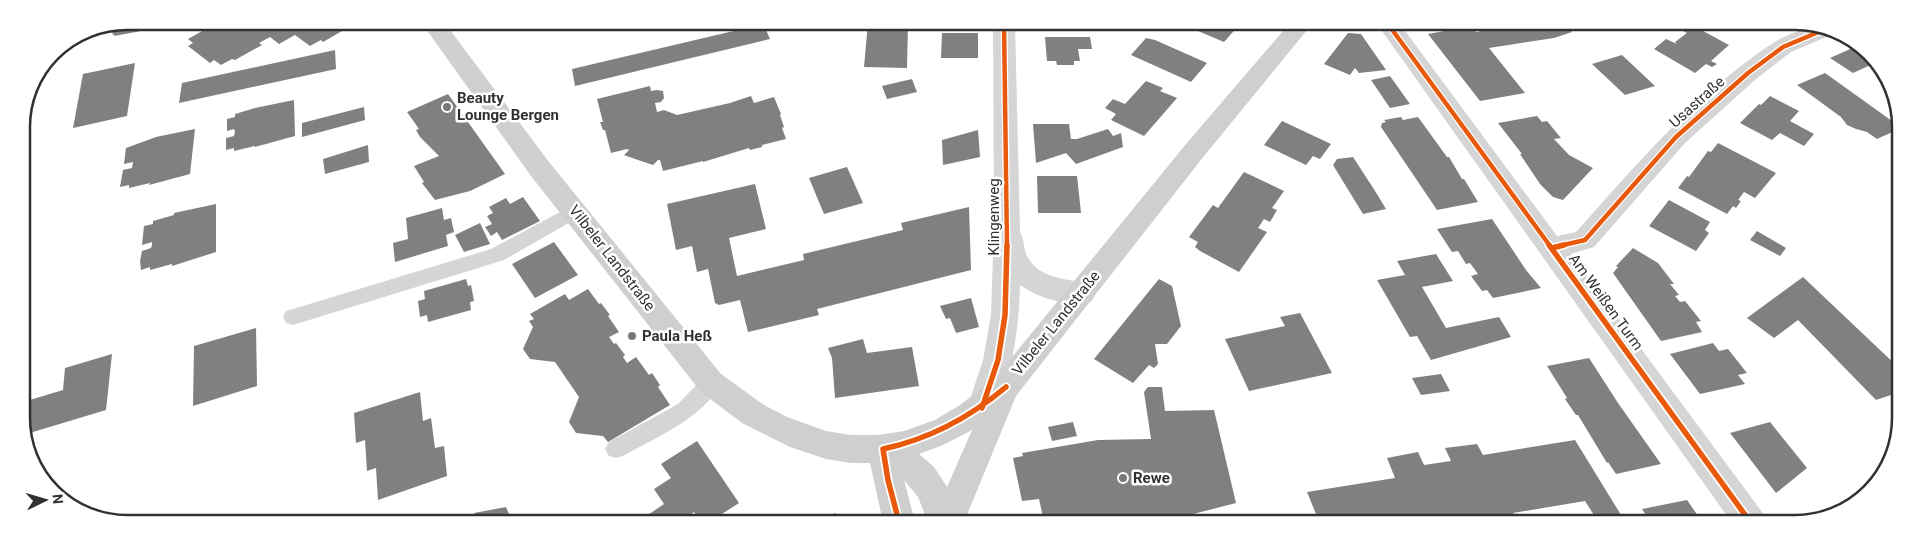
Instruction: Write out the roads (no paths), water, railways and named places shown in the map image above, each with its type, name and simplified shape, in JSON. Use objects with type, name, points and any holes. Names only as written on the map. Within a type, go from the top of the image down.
[{"type":"main road","name":"Vilbeler Landstraße","points":[[438,30],[540,169],[711,383],[732,402],[755,416],[801,438],[827,445],[856,449],[883,449],[924,439],[956,424],[982,408],[1006,387],[1195,150],[1296,30]]},
{"type":"main road","points":[[951,515],[1006,387]]},
{"type":"main road","points":[[883,449],[888,480],[897,515]]},
{"type":"main road","points":[[883,449],[918,471],[939,502],[942,515]]},
{"type":"street","name":"Klingenweg","points":[[982,408],[998,360],[1004,324],[1007,227],[1004,30]]},
{"type":"street","name":"Am Weißen Turm","points":[[1392,30],[1744,515]]},
{"type":"street","name":"Usastraße","points":[[1552,248],[1585,240],[1676,137],[1748,74],[1783,47],[1817,33]]},
{"type":"street","name":"Klingenweg","points":[[1007,227],[1014,258],[1028,276],[1042,285],[1055,290],[1082,293]]},
{"type":"lane","points":[[293,317],[497,254],[575,211]]},
{"type":"lane","points":[[616,449],[685,410],[711,383]]},
{"type":"place","name":"Beauty Lounge Bergen","points":[[447,107]]},
{"type":"place","name":"Paula Heß","points":[[632,336]]},
{"type":"place","name":"Rewe","points":[[1123,478]]}]
